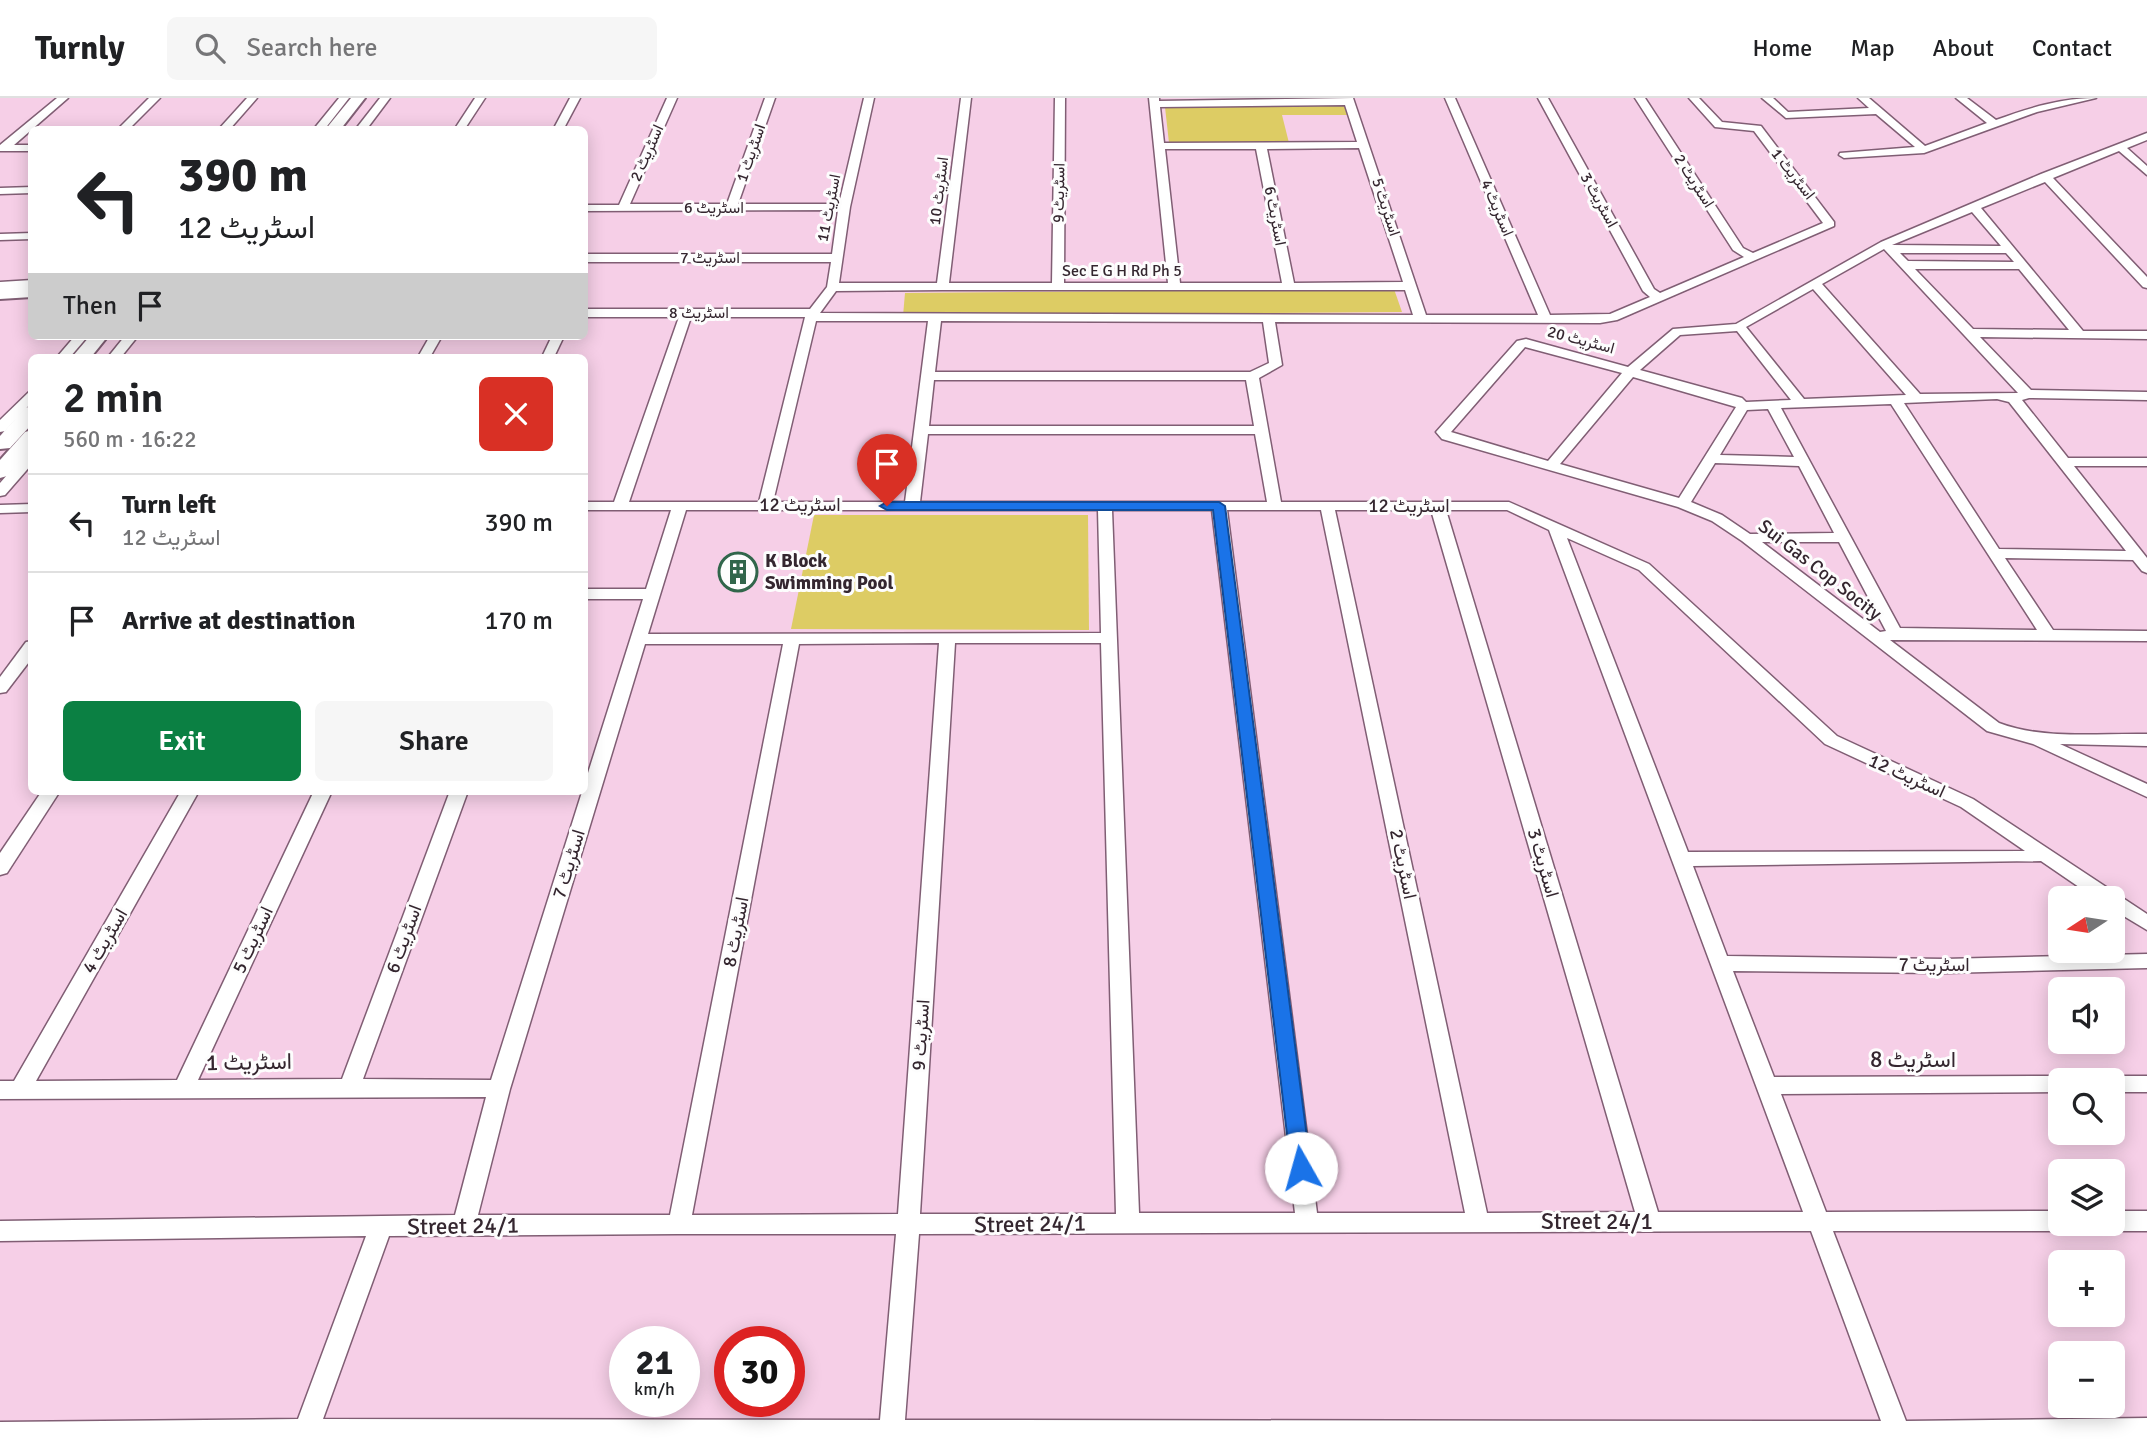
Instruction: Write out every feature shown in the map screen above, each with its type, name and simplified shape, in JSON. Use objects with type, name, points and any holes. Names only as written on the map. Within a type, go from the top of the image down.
[{"type":"main road","points":[[335,126],[358,98]]},
{"type":"main road","points":[[351,126],[373,98]]},
{"type":"main road","points":[[0,293],[28,300]]},
{"type":"main road","points":[[0,305],[28,301]]},
{"type":"main road","points":[[83,354],[95,340]]},
{"type":"main road","points":[[102,354],[114,340]]},
{"type":"main road","points":[[0,447],[28,416]]},
{"type":"main road","points":[[0,472],[28,440]]},
{"type":"street","points":[[29,126],[63,98]]},
{"type":"street","points":[[126,126],[155,98]]},
{"type":"street","points":[[227,126],[252,98]]},
{"type":"street","points":[[321,126],[344,98]]},
{"type":"street","points":[[363,126],[385,98]]},
{"type":"street","points":[[462,126],[480,98]]},
{"type":"street","points":[[560,126],[575,98]]},
{"type":"street","name":"اسٹریٹ 2","points":[[623,208],[672,98]]},
{"type":"street","name":"اسٹریٹ 1","points":[[731,208],[770,98]]},
{"type":"street","name":"اسٹریٹ 11","points":[[833,287],[844,207],[869,98]]},
{"type":"street","name":"اسٹریٹ 10","points":[[943,287],[966,98]]},
{"type":"street","name":"اسٹریٹ 9","points":[[1058,287],[1060,98]]},
{"type":"street","name":"اسٹریٹ 4","points":[[1450,98],[1545,318]]},
{"type":"street","name":"اسٹریٹ 3","points":[[1544,98],[1649,291],[1659,298]]},
{"type":"street","name":"اسٹریٹ 2","points":[[1640,98],[1739,250],[1754,258]]},
{"type":"street","name":"اسٹریٹ 1","points":[[1694,98],[1720,125],[1749,125],[1758,128],[1829,220],[1826,226]]},
{"type":"street","points":[[1767,98],[1786,115],[1878,111]]},
{"type":"street","points":[[1863,98],[1924,150]]},
{"type":"street","points":[[1961,98],[1993,123]]},
{"type":"street","points":[[1844,155],[1924,150],[2035,109],[2086,98]]},
{"type":"street","points":[[1174,286],[1155,101],[1348,100]]},
{"type":"street","name":"اسٹریٹ 5","points":[[1348,100],[1420,316]]},
{"type":"street","points":[[2,148],[28,127]]},
{"type":"street","points":[[1552,465],[1631,371],[1677,332],[1740,327],[1888,247],[1974,206],[2147,136]]},
{"type":"street","points":[[1160,146],[1365,145]]},
{"type":"street","name":"اسٹریٹ 6","points":[[1261,146],[1289,287]]},
{"type":"street","points":[[2119,146],[2147,172]]},
{"type":"street","points":[[2,148],[28,148]]},
{"type":"street","points":[[2045,176],[2147,284]]},
{"type":"street","points":[[0,191],[28,191]]},
{"type":"street","points":[[1974,206],[2079,334]]},
{"type":"street","name":"اسٹریٹ 6","points":[[588,208],[844,207]]},
{"type":"street","name":"اسٹریٹ 8","points":[[588,313],[934,318],[1607,318],[1826,226]]},
{"type":"street","points":[[0,237],[28,236]]},
{"type":"street","points":[[1888,247],[2010,250]]},
{"type":"street","points":[[1888,247],[1971,333],[2021,396],[2066,462],[2142,562]]},
{"type":"street","name":"اسٹریٹ 7","points":[[588,258],[835,258]]},
{"type":"street","points":[[1905,265],[2024,266]]},
{"type":"street","points":[[0,286],[28,284]]},
{"type":"street","points":[[1815,285],[1917,399]]},
{"type":"street","name":"Sec E G H Rd Ph 5","points":[[833,287],[1412,286]]},
{"type":"street","points":[[765,505],[812,315],[833,287]]},
{"type":"street","points":[[621,506],[687,313]]},
{"type":"street","points":[[926,376],[1252,376],[1276,365],[1268,317]]},
{"type":"street","points":[[912,506],[934,318]]},
{"type":"street","points":[[1740,327],[1801,404]]},
{"type":"street","points":[[1971,333],[2147,335]]},
{"type":"street","points":[[67,354],[79,340]]},
{"type":"street","points":[[117,354],[129,340]]},
{"type":"street","name":"اسٹریٹ 20","points":[[1443,432],[1521,344],[1631,371],[1737,401],[1743,406]]},
{"type":"street","points":[[1252,376],[1275,506]]},
{"type":"street","points":[[1683,504],[1743,406],[2001,395],[2147,396]]},
{"type":"street","points":[[0,428],[28,397]]},
{"type":"street","points":[[1895,399],[2048,635]]},
{"type":"street","points":[[1773,405],[1895,633]]},
{"type":"street","points":[[921,430],[1261,430]]},
{"type":"street","name":"Sui Gas Cop Socity","points":[[1443,432],[1447,436],[1683,504],[1717,518],[1748,538],[1993,727],[2007,733],[2042,738],[2052,747],[2147,791]]},
{"type":"street","points":[[1713,459],[1804,462]]},
{"type":"street","points":[[0,492],[28,460]]},
{"type":"street","points":[[2066,462],[2147,462]]},
{"type":"street","name":"اسٹریٹ 7","points":[[464,1225],[499,1089],[680,505]]},
{"type":"street","name":"اسٹریٹ 12","points":[[588,506],[1509,506],[1644,566],[1830,740],[1967,803],[2092,886]]},
{"type":"street","points":[[1105,506],[1128,1223]]},
{"type":"street","points":[[1219,506],[1307,1223]]},
{"type":"street","name":"اسٹریٹ 2","points":[[1327,506],[1478,1222]]},
{"type":"street","name":"اسٹریٹ 3","points":[[1437,506],[1649,1221]]},
{"type":"street","points":[[0,509],[28,509]]},
{"type":"street","points":[[1555,526],[1900,1437]]},
{"type":"street","points":[[1748,538],[1845,537]]},
{"type":"street","points":[[1995,553],[2142,562]]},
{"type":"street","points":[[588,594],[652,594]]},
{"type":"street","points":[[1877,638],[1895,633],[2147,636]]},
{"type":"street","name":"اسٹریٹ 9","points":[[891,1436],[908,1226],[947,638]]},
{"type":"street","points":[[638,639],[1108,638]]},
{"type":"street","name":"اسٹریٹ 8","points":[[679,1225],[792,639]]},
{"type":"street","points":[[0,688],[28,651]]},
{"type":"street","points":[[2042,738],[2147,740]]},
{"type":"street","points":[[0,868],[48,795]]},
{"type":"street","name":"اسٹریٹ 4","points":[[10,1090],[188,795]]},
{"type":"street","name":"اسٹریٹ 5","points":[[183,1089],[321,795]]},
{"type":"street","name":"اسٹریٹ 6","points":[[349,1087],[458,795]]},
{"type":"street","points":[[1683,859],[2034,857],[2043,853]]},
{"type":"street","name":"اسٹریٹ 12","points":[[2125,908],[2147,923]]},
{"type":"street","name":"اسٹریٹ 7","points":[[1721,963],[1945,966],[2147,961]]},
{"type":"street","name":"اسٹریٹ 8","points":[[1768,1086],[2048,1084]]},
{"type":"street","points":[[2125,1084],[2147,1084]]},
{"type":"street","name":"اسٹریٹ 1","points":[[10,1090],[349,1087],[499,1089]]},
{"type":"street","name":"Street 24/1","points":[[0,1231],[464,1225],[908,1226],[2048,1221]]},
{"type":"street","points":[[2125,1221],[2147,1221]]},
{"type":"street","points":[[305,1435],[382,1227]]},
{"type":"street","points":[[0,1434],[1900,1437],[2147,1430]]},
{"type":"shaded area","points":[[1344,105],[1347,115],[1282,115],[1289,143],[1169,143],[1165,107]]},
{"type":"shaded area","points":[[1394,289],[1402,312],[903,316],[905,293]]},
{"type":"shaded area","points":[[814,515],[1088,515],[1089,630],[791,629]]},
{"type":"place","name":"K Block Swimming Pool","points":[[738,572]]},
{"type":"route","points":[[887,506],[1219,506],[1301,1168]]}]
